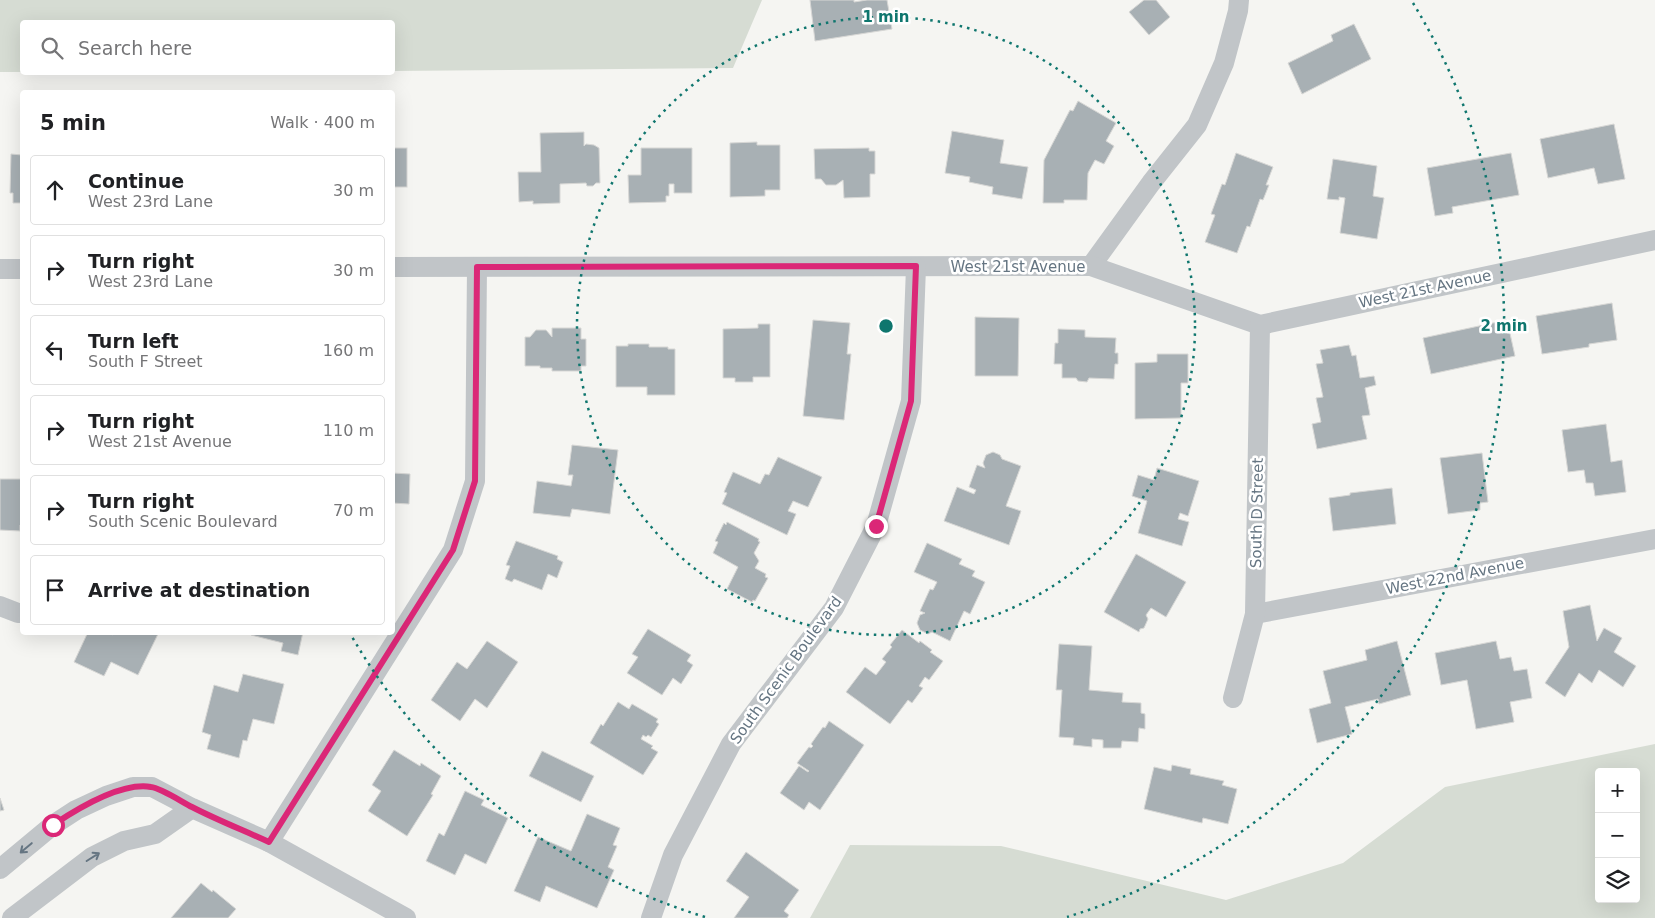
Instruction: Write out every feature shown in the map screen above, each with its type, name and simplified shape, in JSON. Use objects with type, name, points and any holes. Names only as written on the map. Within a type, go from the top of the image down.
[{"type":"street","points":[[1091,266],[1196,125],[1224,63],[1238,12],[1239,0]]},
{"type":"street","name":"West 21st Avenue","points":[[395,267],[1091,266],[1260,324],[1655,240]]},
{"type":"street","name":"South Scenic Boulevard","points":[[651,918],[673,855],[731,744],[834,608],[876,526],[911,401],[916,266]]},
{"type":"street","points":[[269,842],[453,550],[475,481],[477,267]]},
{"type":"street","points":[[0,269],[20,269]]},
{"type":"street","name":"South D Street","points":[[1232,698],[1255,614],[1260,324]]},
{"type":"street","name":"West 22nd Avenue","points":[[1255,614],[1655,539]]},
{"type":"street","points":[[0,869],[53,825],[76,810],[106,796],[133,788],[152,787],[192,808],[269,842],[406,918]]},
{"type":"street","points":[[12,918],[92,857],[124,841],[155,834],[192,808]]},
{"type":"shaded area","points":[[0,0],[762,0],[733,68],[395,71],[395,20],[20,20],[20,72],[0,72]]},
{"type":"shaded area","points":[[1655,744],[1655,918],[810,918],[850,845],[1001,846],[1226,900],[1343,863],[1445,787]]},
{"type":"building","points":[[810,0],[854,0],[854,2],[887,0],[892,29],[815,41]]},
{"type":"building","points":[[1144,0],[1156,0],[1170,17],[1149,35],[1129,12]]},
{"type":"building","points":[[1354,24],[1371,59],[1302,94],[1288,63],[1333,41],[1331,35]]},
{"type":"building","points":[[1078,101],[1116,123],[1106,141],[1114,146],[1104,164],[1095,160],[1088,173],[1087,200],[1064,200],[1064,203],[1043,203],[1044,160],[1070,110],[1073,111]]},
{"type":"building","points":[[1614,124],[1625,179],[1598,184],[1594,168],[1548,178],[1540,139]]},
{"type":"building","points":[[952,131],[1004,140],[1000,163],[1028,167],[1022,199],[992,194],[993,187],[969,182],[970,177],[945,173]]},
{"type":"building","points":[[584,132],[584,146],[586,144],[594,145],[599,148],[600,183],[596,183],[593,186],[587,186],[586,183],[560,184],[560,203],[533,204],[533,201],[519,202],[518,172],[541,172],[540,133]]},
{"type":"building","points":[[757,142],[757,145],[780,145],[780,190],[765,190],[765,196],[730,197],[730,143]]},
{"type":"building","points":[[395,148],[407,148],[407,187],[395,187]]},
{"type":"building","points":[[641,148],[692,148],[692,193],[674,193],[674,184],[669,184],[669,196],[666,196],[666,202],[629,203],[628,175],[641,175]]},
{"type":"building","points":[[869,148],[869,151],[875,151],[875,174],[870,174],[870,197],[844,198],[843,180],[836,185],[826,185],[821,179],[815,179],[814,149]]},
{"type":"building","points":[[1236,153],[1273,167],[1263,200],[1260,199],[1250,227],[1247,226],[1237,253],[1205,242],[1215,215],[1211,214],[1222,184],[1225,185]]},
{"type":"building","points":[[1511,153],[1519,195],[1452,207],[1453,213],[1435,216],[1427,168]]},
{"type":"building","points":[[11,154],[20,155],[20,203],[13,203],[13,193],[10,193]]},
{"type":"building","points":[[1333,159],[1377,166],[1373,196],[1384,198],[1377,239],[1340,233],[1345,198],[1339,197],[1339,200],[1327,199]]},
{"type":"building","points":[[1612,303],[1617,340],[1589,344],[1589,347],[1542,354],[1536,316]]},
{"type":"building","points":[[975,317],[1019,318],[1018,376],[975,376]]},
{"type":"building","points":[[813,320],[850,323],[847,354],[851,354],[844,420],[803,416]]},
{"type":"building","points":[[1507,320],[1515,356],[1431,374],[1423,338]]},
{"type":"building","points":[[758,324],[770,324],[770,377],[753,377],[753,382],[735,382],[735,378],[723,378],[723,329],[758,328]]},
{"type":"building","points":[[552,328],[581,328],[581,339],[586,339],[586,366],[581,366],[581,371],[552,371],[552,368],[525,366],[525,337],[530,337],[536,330],[546,330],[552,337]]},
{"type":"building","points":[[1058,329],[1085,330],[1085,337],[1116,338],[1115,353],[1118,353],[1118,364],[1115,364],[1114,379],[1089,378],[1087,382],[1078,381],[1076,378],[1062,378],[1062,364],[1054,364],[1055,343],[1058,343]]},
{"type":"building","points":[[628,344],[649,344],[649,347],[675,349],[675,395],[647,395],[647,387],[616,387],[616,346],[628,346]]},
{"type":"building","points":[[1349,345],[1352,356],[1356,355],[1360,378],[1374,376],[1376,385],[1365,388],[1370,415],[1362,416],[1367,439],[1317,449],[1312,424],[1321,422],[1316,398],[1323,397],[1316,364],[1323,363],[1320,350]]},
{"type":"building","points":[[1157,354],[1188,354],[1188,383],[1181,383],[1181,418],[1135,419],[1135,363],[1157,362]]},
{"type":"building","points":[[1606,424],[1611,462],[1622,460],[1626,492],[1595,496],[1593,483],[1586,483],[1584,470],[1568,472],[1562,430]]},
{"type":"building","points":[[572,445],[618,450],[610,514],[572,509],[570,517],[533,513],[537,481],[571,486],[573,475],[568,475]]},
{"type":"building","points":[[993,452],[1000,455],[1002,459],[1021,466],[1006,506],[1021,511],[1009,545],[944,521],[957,487],[974,494],[976,490],[969,487],[977,465],[985,468],[983,463],[986,455]]},
{"type":"building","points":[[1482,453],[1488,502],[1480,503],[1480,510],[1448,514],[1440,458]]},
{"type":"building","points":[[778,457],[822,477],[808,507],[793,501],[788,511],[796,514],[787,535],[722,504],[727,493],[724,492],[733,472],[760,484],[765,474],[769,475]]},
{"type":"building","points":[[1157,468],[1199,481],[1188,516],[1180,513],[1178,519],[1189,522],[1182,546],[1138,533],[1147,501],[1132,496],[1138,475],[1154,480]]},
{"type":"building","points":[[395,473],[410,474],[409,504],[395,503]]},
{"type":"building","points":[[0,479],[20,479],[20,531],[0,530]]},
{"type":"building","points":[[1392,488],[1396,524],[1333,531],[1329,498],[1350,495],[1350,493]]},
{"type":"building","points":[[727,522],[759,539],[758,541],[760,542],[754,553],[759,561],[755,568],[766,574],[765,577],[768,578],[755,601],[753,600],[752,602],[727,589],[738,567],[713,553],[718,542],[715,541],[724,523],[726,525]]},
{"type":"building","points":[[516,541],[558,556],[557,559],[563,562],[557,578],[548,574],[542,590],[514,579],[512,582],[505,579],[510,566],[506,565]]},
{"type":"building","points":[[927,543],[962,559],[959,564],[975,571],[972,576],[985,582],[970,614],[964,611],[950,641],[932,632],[928,634],[920,630],[917,623],[920,615],[925,613],[920,611],[930,589],[933,590],[937,582],[914,572]]},
{"type":"building","points":[[1136,554],[1186,582],[1166,617],[1151,608],[1146,615],[1148,619],[1144,628],[1140,629],[1139,632],[1104,612]]},
{"type":"building","points":[[1590,605],[1597,641],[1604,628],[1622,638],[1614,652],[1636,666],[1623,687],[1599,670],[1592,683],[1579,673],[1565,697],[1545,683],[1569,647],[1563,611]]},
{"type":"building","points":[[648,629],[691,655],[687,661],[693,665],[681,684],[673,678],[662,695],[627,673],[638,657],[632,654]]},
{"type":"building","points":[[902,630],[932,650],[930,652],[943,661],[929,680],[925,677],[919,686],[923,688],[912,703],[908,700],[890,724],[846,692],[865,667],[876,675],[886,662],[882,659],[892,647],[890,645]]},
{"type":"building","points":[[87,635],[158,635],[138,675],[111,662],[104,676],[74,662]]},
{"type":"building","points":[[251,635],[302,635],[298,655],[281,651],[283,643]]},
{"type":"building","points":[[487,641],[518,662],[487,708],[475,699],[460,721],[431,700],[457,662],[467,669]]},
{"type":"building","points":[[1397,641],[1411,695],[1379,704],[1378,699],[1345,707],[1352,734],[1317,743],[1309,709],[1331,703],[1323,671],[1367,660],[1365,650]]},
{"type":"building","points":[[1496,641],[1500,659],[1511,657],[1514,671],[1527,669],[1532,698],[1510,702],[1514,722],[1476,729],[1467,680],[1441,685],[1435,653]]},
{"type":"building","points":[[1059,644],[1092,646],[1089,690],[1123,693],[1122,702],[1141,703],[1141,713],[1145,714],[1145,729],[1139,728],[1138,742],[1122,741],[1121,748],[1103,748],[1103,740],[1092,739],[1092,747],[1073,745],[1074,738],[1059,737],[1062,690],[1056,690]]},
{"type":"building","points":[[243,674],[284,684],[274,724],[253,719],[247,741],[243,740],[239,758],[207,749],[211,735],[202,732],[214,685],[238,692]]},
{"type":"building","points":[[618,702],[629,709],[632,704],[658,719],[656,722],[659,724],[651,737],[643,735],[641,739],[653,746],[651,748],[658,752],[643,775],[590,743],[601,724],[603,726]]},
{"type":"building","points":[[829,721],[864,745],[820,810],[809,802],[804,810],[780,793],[799,766],[809,771],[797,763],[809,747],[813,746],[811,744]]},
{"type":"building","points":[[394,750],[420,766],[421,763],[441,776],[431,794],[433,795],[407,836],[368,811],[381,791],[372,785]]},
{"type":"building","points":[[542,751],[594,776],[581,802],[529,776]]},
{"type":"building","points":[[1172,765],[1191,769],[1190,774],[1224,781],[1222,785],[1237,789],[1228,824],[1203,818],[1202,823],[1144,809],[1154,767],[1171,771]]},
{"type":"building","points":[[465,791],[484,800],[481,805],[508,818],[486,864],[465,854],[455,875],[426,861],[439,833],[444,836]]},
{"type":"building","points":[[0,798],[4,810],[0,811]]},
{"type":"building","points":[[587,814],[620,828],[613,845],[617,846],[608,867],[614,870],[597,908],[546,886],[540,902],[514,891],[538,837],[571,851]]},
{"type":"building","points":[[746,852],[799,890],[784,911],[789,915],[787,918],[734,918],[749,897],[726,881]]},
{"type":"building","points":[[201,883],[212,892],[213,890],[236,909],[228,918],[171,918]]},
{"type":"route","points":[[53,825],[76,810],[106,796],[133,788],[152,787],[192,808],[269,842],[453,550],[475,481],[477,267],[916,266],[911,401],[876,526]]}]
